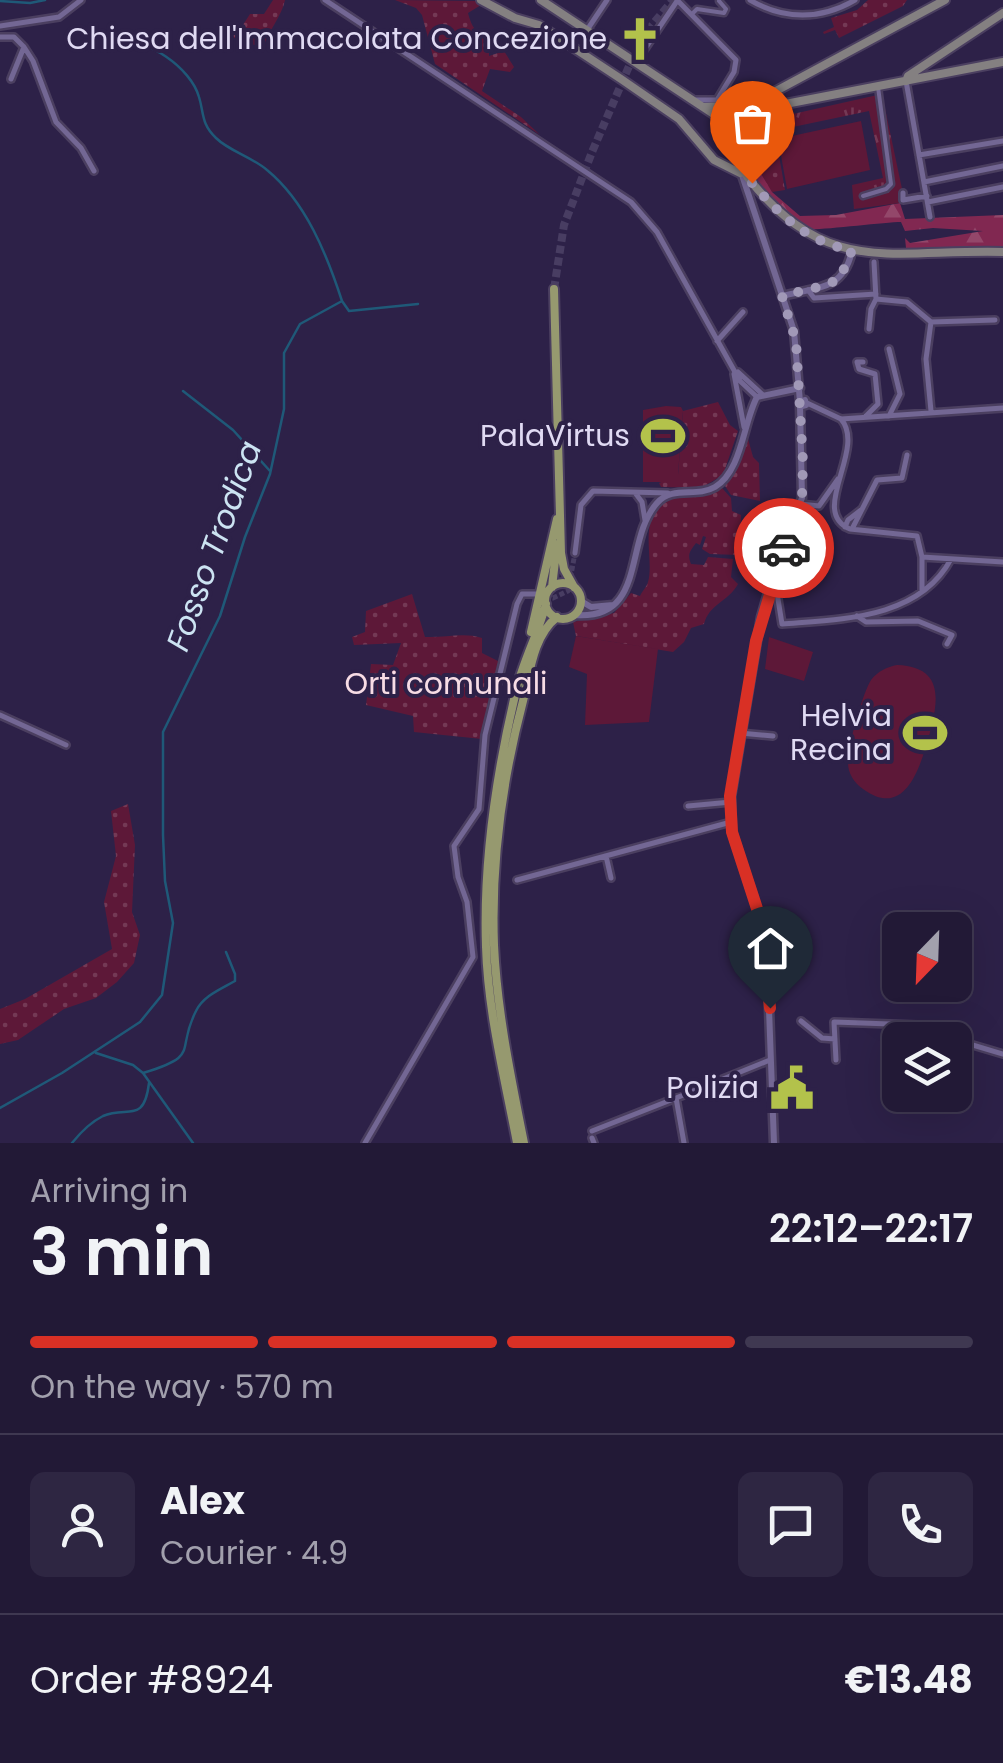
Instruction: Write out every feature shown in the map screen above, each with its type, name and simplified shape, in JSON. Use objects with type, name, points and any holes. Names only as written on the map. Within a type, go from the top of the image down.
[{"type":"main road","points":[[481,0],[515,18],[539,25],[654,101],[687,126],[705,151],[738,173],[793,225],[825,243],[852,250],[1003,252]]},
{"type":"main road","points":[[541,0],[722,122],[730,136],[738,173]]},
{"type":"main road","points":[[730,136],[750,106],[945,0]]},
{"type":"main road","points":[[906,81],[1003,13]]},
{"type":"main road","points":[[704,107],[775,106],[1003,62]]},
{"type":"main road","points":[[921,68],[920,75],[927,77]]},
{"type":"main road","points":[[736,122],[775,106]]},
{"type":"main road","points":[[734,150],[731,158],[738,173]]},
{"type":"main road","points":[[521,1143],[494,946],[496,856],[503,791],[542,633],[558,618],[574,615],[581,601],[562,561],[554,289]]},
{"type":"main road","points":[[519,678],[552,587],[560,504]]},
{"type":"main road","points":[[521,1143],[491,1002],[486,893],[498,776],[560,504]]},
{"type":"main road","points":[[552,587],[563,583],[574,587]]},
{"type":"main road","points":[[546,604],[558,618]]},
{"type":"street","points":[[0,26],[58,16],[81,0]]},
{"type":"street","points":[[325,0],[631,202],[657,232],[732,366],[759,396]]},
{"type":"street","points":[[587,30],[607,0]]},
{"type":"street","points":[[636,62],[677,0],[733,54],[736,64],[717,100],[693,100]]},
{"type":"street","points":[[750,0],[775,12],[802,16],[833,10],[855,0]]},
{"type":"street","points":[[692,14],[697,9],[724,13],[726,9],[719,1]]},
{"type":"street","points":[[0,37],[14,37],[24,46],[56,122],[82,148],[94,171]]},
{"type":"street","points":[[11,79],[24,46]]},
{"type":"street","points":[[906,81],[930,216]]},
{"type":"street","points":[[863,196],[891,184],[878,87]]},
{"type":"street","points":[[920,155],[1003,140]]},
{"type":"street","points":[[924,182],[1003,166]]},
{"type":"street","points":[[738,173],[794,331],[805,407],[800,504],[774,572],[756,641],[731,802],[731,822],[762,924],[767,955],[774,1143]]},
{"type":"street","points":[[903,192],[903,200],[927,199],[1003,186]]},
{"type":"street","points":[[782,296],[840,278],[852,250]]},
{"type":"street","points":[[869,329],[870,309],[876,297],[874,262]]},
{"type":"street","points":[[808,290],[814,298],[876,297],[908,302],[931,322],[994,320]]},
{"type":"street","points":[[717,341],[743,312]]},
{"type":"street","points":[[931,322],[926,359],[931,412]]},
{"type":"street","points":[[889,349],[900,394],[889,416]]},
{"type":"street","points":[[863,362],[857,362],[859,368],[875,374],[878,404],[864,417]]},
{"type":"street","points":[[732,366],[744,429]]},
{"type":"street","points":[[759,396],[800,388]]},
{"type":"street","points":[[574,553],[584,498],[593,491],[670,494],[706,491],[720,483],[734,460],[759,396]]},
{"type":"street","points":[[805,407],[841,419],[1003,408]]},
{"type":"street","points":[[841,419],[849,436],[834,510],[840,525],[917,536],[922,557],[922,590]]},
{"type":"street","points":[[849,528],[848,520],[862,510],[877,480],[902,478],[908,454]]},
{"type":"street","points":[[800,504],[819,506],[842,472]]},
{"type":"street","points":[[634,492],[645,508],[645,524]]},
{"type":"street","points":[[574,615],[602,613],[614,605],[629,578],[653,506],[670,494]]},
{"type":"street","points":[[922,557],[1003,562]]},
{"type":"street","points":[[774,572],[782,624],[857,616],[900,606],[936,580],[952,559]]},
{"type":"street","points":[[366,1143],[473,957],[467,902],[458,877],[454,846],[480,809],[485,735],[517,604],[522,594],[536,594]]},
{"type":"street","points":[[581,601],[591,607],[614,605]]},
{"type":"street","points":[[857,616],[866,622],[918,621],[952,635],[947,644]]},
{"type":"street","points":[[0,714],[66,745]]},
{"type":"street","points":[[740,733],[774,736]]},
{"type":"street","points":[[688,806],[731,802]]},
{"type":"street","points":[[518,880],[731,822]]},
{"type":"street","points":[[606,856],[611,878]]},
{"type":"street","points":[[801,1021],[822,1038],[835,1039]]},
{"type":"street","points":[[836,1060],[834,1022],[946,1026],[954,1029],[956,1040],[967,1046],[1003,1054]]},
{"type":"street","points":[[593,1137],[770,1060]]},
{"type":"street","points":[[676,1098],[684,1143]]},
{"type":"green space","points":[[273,0],[285,0],[263,48],[229,36],[229,31],[241,28],[250,14],[264,14]]},
{"type":"green space","points":[[395,0],[476,1],[481,5],[468,13],[473,26],[491,38],[495,46],[489,50],[489,56],[504,51],[514,67],[510,72],[490,69],[482,91],[540,135],[435,64],[422,15],[416,8]]},
{"type":"green space","points":[[868,0],[907,0],[903,6],[839,38],[835,30],[824,34],[834,27],[831,18],[857,10]]},
{"type":"green space","points":[[882,94],[902,189],[900,203],[854,209],[852,185],[883,178],[869,111],[769,132],[768,120]]},
{"type":"green space","points":[[861,121],[870,170],[787,189],[778,139]]},
{"type":"green space","points":[[767,137],[776,138],[785,190],[772,192],[752,163]]},
{"type":"green space","points":[[752,159],[772,192],[800,216],[836,215],[900,203],[905,219],[1003,215],[1003,249],[906,248],[905,238],[910,243],[983,231],[905,231],[901,222],[807,229],[789,219],[762,190],[742,161]]},
{"type":"green space","points":[[718,402],[730,425],[738,431],[723,475],[701,488],[661,487],[659,483],[678,475],[683,411]]},
{"type":"green space","name":"PalaVirtus","points":[[681,407],[683,411],[678,474],[682,482],[643,482],[643,410]]},
{"type":"green space","points":[[747,435],[753,457],[759,463],[760,501],[731,495],[725,486]]},
{"type":"green space","points":[[722,488],[731,498],[732,511],[741,515],[740,555],[710,554],[702,549],[706,537],[703,536],[689,558],[691,564],[704,565],[708,557],[733,559],[731,577],[738,584],[710,612],[704,624],[691,628],[673,652],[576,636],[573,622],[614,613],[631,593],[640,596],[648,582],[649,527],[658,508],[675,498]]},
{"type":"green space","name":"Orti comunali","points":[[412,594],[425,637],[482,638],[482,653],[500,662],[482,739],[414,732],[413,716],[366,705],[371,664],[393,665],[401,643],[354,645],[352,637],[365,632],[366,611]]},
{"type":"green space","points":[[576,636],[658,649],[649,722],[585,725],[587,674],[569,667]]},
{"type":"green space","points":[[769,637],[813,652],[804,681],[765,669]]},
{"type":"green space","points":[[897,665],[925,673],[932,681],[936,702],[920,765],[908,787],[899,795],[877,797],[852,777],[848,756],[871,680]]},
{"type":"green space","points":[[128,804],[135,845],[132,912],[140,935],[134,963],[96,998],[64,1009],[18,1040],[0,1044],[0,1009],[112,949],[104,902],[116,856],[111,811]]},
{"type":"waterway","points":[[0,1],[45,0]]},
{"type":"waterway","name":"Fosso Trodica","points":[[0,1108],[140,1022],[162,995],[173,923],[165,881],[163,732],[220,616],[270,474],[284,409],[284,353],[300,324],[342,301],[304,213],[267,170],[211,133],[187,75],[153,49],[116,43]]},
{"type":"waterway","points":[[342,301],[349,311],[418,304]]},
{"type":"waterway","points":[[183,391],[233,430],[270,471]]},
{"type":"waterway","points":[[143,1073],[180,1056],[199,1006],[235,981],[226,952]]},
{"type":"waterway","points":[[96,1053],[133,1065],[143,1073],[193,1143]]},
{"type":"waterway","points":[[72,1143],[103,1116],[139,1109],[149,1083]]},
{"type":"tunnel","points":[[554,289],[564,225],[592,152],[633,57],[673,0]]},
{"type":"tunnel","points":[[538,595],[553,598],[568,591],[575,553]]},
{"type":"way so far","points":[[752,183],[793,225],[825,243],[852,250],[840,278],[782,296],[796,341],[803,462],[802,498],[784,548]]},
{"type":"place","name":"Chiesa dell'Immacolata Concezione","points":[[640,39]]},
{"type":"place","name":"PalaVirtus","points":[[663,436]]},
{"type":"place","name":"Helvia Recina","points":[[925,733]]},
{"type":"place","name":"Polizia","points":[[792,1088]]},
{"type":"route","points":[[770,1008],[762,924],[732,832],[730,796],[756,641],[784,548]]}]
